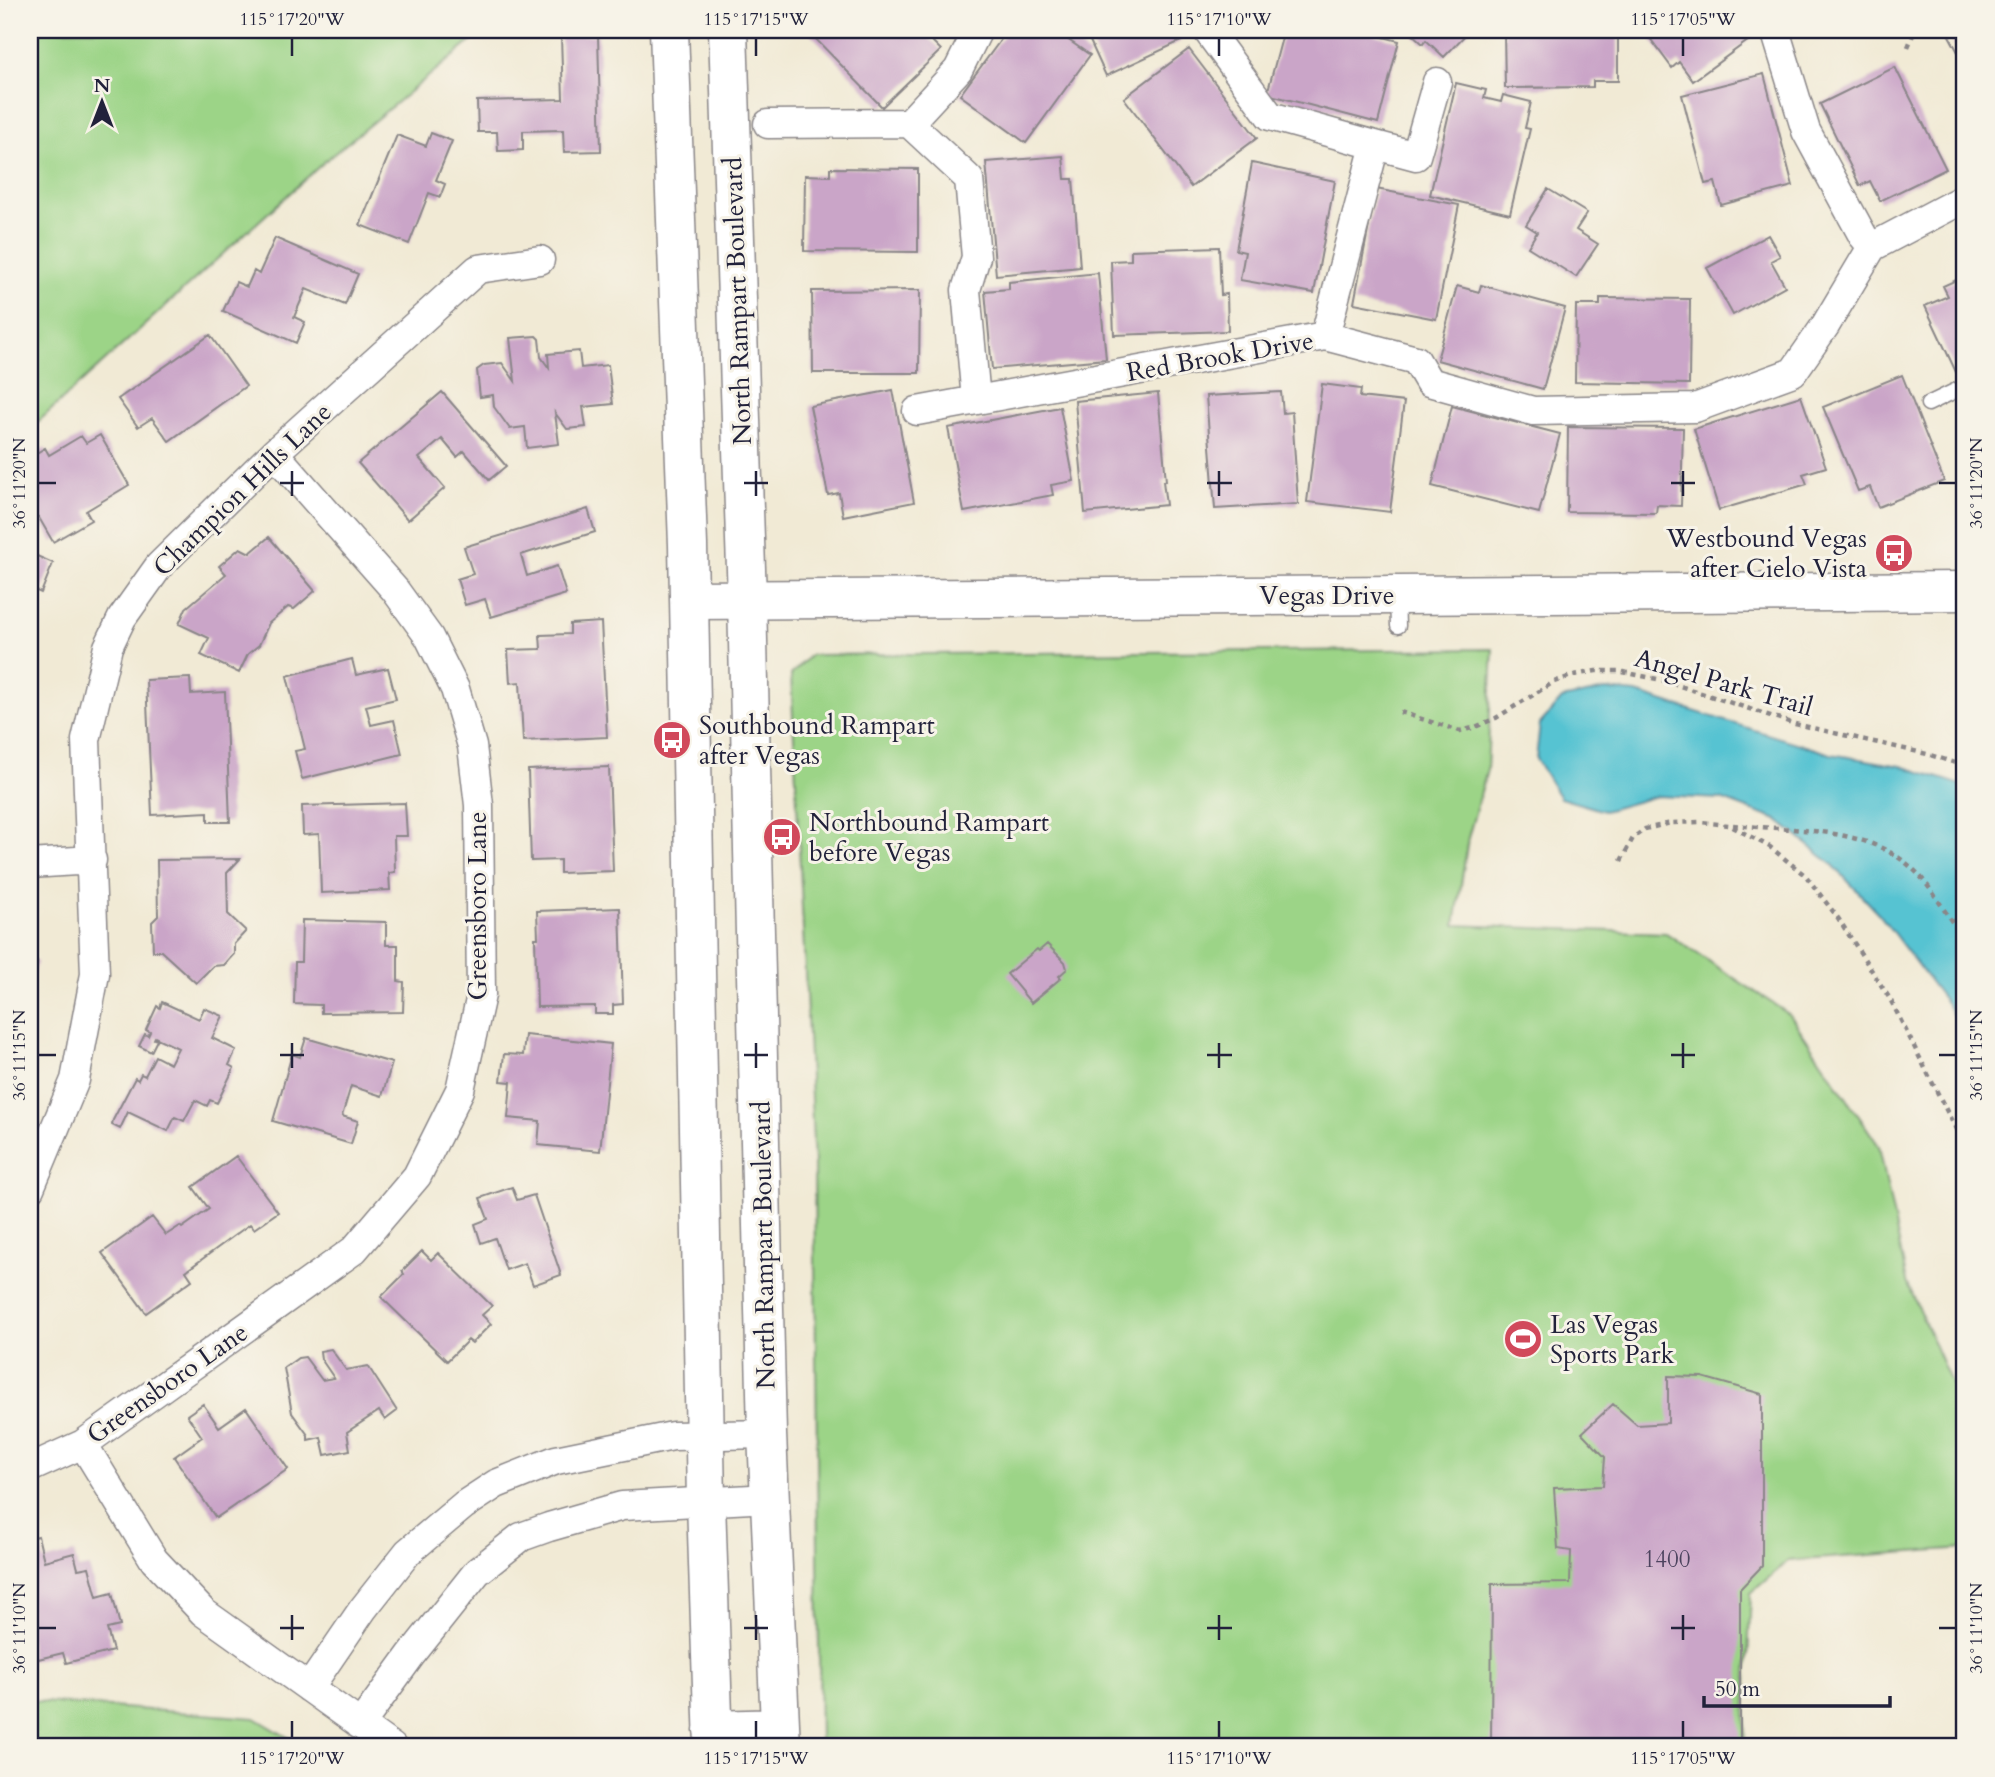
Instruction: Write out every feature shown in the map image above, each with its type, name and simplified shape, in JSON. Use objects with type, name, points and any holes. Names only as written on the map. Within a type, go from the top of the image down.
[{"type":"main road","points":[[669,30],[690,600],[706,1501],[714,1738],[780,1738]]},
{"type":"main road","name":"North Rampart Boulevard","points":[[728,30],[750,124],[747,599],[767,1434],[780,1738]]},
{"type":"main road","name":"Vegas Drive","points":[[690,600],[1397,610],[1965,591]]},
{"type":"street","points":[[909,123],[958,70],[978,30]]},
{"type":"street","points":[[1207,30],[1270,116],[1416,156],[1437,82]]},
{"type":"street","points":[[1775,30],[1806,131],[1863,236],[1872,247],[1965,198]]},
{"type":"street","points":[[750,124],[909,123],[970,179],[976,257],[966,290],[976,400]]},
{"type":"street","points":[[1325,336],[1375,145]]},
{"type":"street","name":"Red Brook Drive","points":[[917,411],[1325,336],[1416,360],[1429,383],[1533,411],[1695,408],[1793,372],[1832,316],[1872,247]]},
{"type":"street","name":"Champion Hills Lane","points":[[30,1188],[75,1080],[95,974],[86,740],[108,647],[122,618],[159,566],[274,453],[478,269],[540,260]]},
{"type":"street","name":"Greensboro Lane","points":[[30,1468],[83,1444],[354,1250],[416,1176],[460,1090],[481,995],[479,805],[472,746],[455,689],[429,637],[394,590],[274,453]]},
{"type":"street","points":[[30,864],[92,860]]},
{"type":"street","points":[[309,1688],[363,1609],[408,1552],[464,1505],[496,1484],[556,1460],[673,1436],[767,1434]]},
{"type":"street","points":[[83,1444],[154,1560],[202,1612],[392,1747]]},
{"type":"street","points":[[360,1725],[477,1572],[521,1537],[622,1506],[771,1498]]},
{"type":"lane","points":[[1928,404],[1965,386]]},
{"type":"path","points":[[1908,47],[1915,30]]},
{"type":"path","name":"Angel Park Trail","points":[[1401,712],[1460,731],[1473,729],[1554,682],[1597,671],[1618,671],[1662,680],[1795,724],[1927,754],[1965,766]]},
{"type":"path","points":[[1622,861],[1633,838],[1644,829],[1681,822],[1844,836],[1881,846],[1918,873],[1965,940]]},
{"type":"path","points":[[1729,825],[1770,847],[1806,876],[1838,918],[1890,999],[1965,1147]]},
{"type":"green space","points":[[30,30],[485,30],[324,162],[30,429]]},
{"type":"green space","points":[[1493,649],[1487,770],[1468,838],[1455,925],[1666,933],[1790,1015],[1879,1146],[1907,1282],[1965,1415],[1965,1548],[1788,1561],[1751,1593],[1744,1747],[820,1747],[814,1163],[791,675],[810,655]]},
{"type":"green space","points":[[30,1701],[255,1718],[304,1747],[30,1747]]},
{"type":"water","points":[[1605,690],[1636,693],[1831,754],[1901,766],[1965,786],[1965,1037],[1947,1004],[1879,914],[1832,864],[1777,820],[1721,799],[1657,796],[1604,811],[1560,798],[1536,759],[1540,724],[1562,699]]},
{"type":"building","points":[[807,30],[921,30],[941,50],[882,107]]},
{"type":"building","points":[[1008,30],[1054,30],[1090,55],[1026,143],[960,95]]},
{"type":"building","points":[[1085,30],[1176,30],[1181,41],[1106,76]]},
{"type":"building","points":[[1284,30],[1355,30],[1399,41],[1378,123],[1267,94]]},
{"type":"building","points":[[1408,30],[1470,30],[1444,57],[1426,40],[1423,44]]},
{"type":"building","points":[[1504,30],[1618,30],[1618,81],[1593,81],[1593,87],[1505,88]]},
{"type":"building","points":[[1644,30],[1747,30],[1753,37],[1693,81],[1679,62],[1672,68]]},
{"type":"building","points":[[1946,30],[1965,30],[1965,65]]},
{"type":"building","points":[[598,35],[601,151],[564,152],[563,130],[523,131],[523,150],[498,151],[497,132],[478,132],[477,101],[563,99],[561,36]]},
{"type":"building","points":[[1189,49],[1257,138],[1191,187],[1124,98]]},
{"type":"building","points":[[1895,67],[1946,169],[1880,201],[1870,181],[1860,186],[1820,104]]},
{"type":"building","points":[[1764,74],[1793,186],[1721,205],[1715,182],[1705,184],[1682,95]]},
{"type":"building","points":[[1456,83],[1486,90],[1484,98],[1501,102],[1503,95],[1531,102],[1525,128],[1530,129],[1510,214],[1430,195]]},
{"type":"building","points":[[431,133],[452,141],[436,180],[445,184],[440,197],[429,193],[409,244],[360,225],[397,135],[426,146]]},
{"type":"building","points":[[1063,156],[1065,179],[1073,179],[1080,267],[996,275],[986,162]]},
{"type":"building","points":[[1252,163],[1335,181],[1314,293],[1240,280],[1245,252],[1236,250]]},
{"type":"building","points":[[830,168],[918,169],[918,252],[804,251],[805,175],[830,176]]},
{"type":"building","points":[[1376,189],[1459,205],[1436,319],[1354,303]]},
{"type":"building","points":[[1548,189],[1587,213],[1576,230],[1598,244],[1576,277],[1528,247],[1537,232],[1526,225]]},
{"type":"building","points":[[1768,235],[1780,256],[1771,261],[1785,286],[1733,315],[1707,268]]},
{"type":"building","points":[[275,238],[358,274],[345,305],[306,289],[294,317],[305,322],[296,343],[223,311],[236,282],[247,287],[254,271],[259,274]]},
{"type":"building","points":[[1219,247],[1221,295],[1227,294],[1228,331],[1114,335],[1111,261],[1131,260],[1131,250]]},
{"type":"building","points":[[1098,273],[1106,359],[992,369],[985,291],[1009,289],[1009,282]]},
{"type":"building","points":[[1965,276],[1965,367],[1956,372],[1925,306],[1948,296],[1943,286]]},
{"type":"building","points":[[1481,285],[1565,308],[1543,389],[1437,360],[1457,286],[1479,292]]},
{"type":"building","points":[[920,290],[919,373],[813,373],[812,291]]},
{"type":"building","points":[[1600,298],[1690,299],[1689,384],[1575,382],[1576,305],[1600,305]]},
{"type":"building","points":[[210,335],[246,386],[169,441],[152,418],[138,427],[118,399]]},
{"type":"building","points":[[536,336],[539,339],[541,357],[549,368],[548,354],[579,351],[581,368],[608,365],[613,404],[583,407],[586,427],[567,429],[555,413],[559,444],[527,448],[525,427],[510,429],[494,407],[493,395],[480,397],[477,370],[484,365],[502,363],[515,381],[510,338]]},
{"type":"building","points":[[1902,375],[1944,481],[1878,507],[1870,487],[1858,491],[1823,407]]},
{"type":"building","points":[[1322,384],[1361,389],[1360,397],[1404,402],[1390,512],[1307,502]]},
{"type":"building","points":[[893,390],[914,502],[843,516],[839,493],[828,495],[810,406]]},
{"type":"building","points":[[442,392],[506,466],[489,480],[464,451],[457,457],[442,439],[419,458],[445,488],[408,520],[358,463]]},
{"type":"building","points":[[1281,392],[1283,413],[1292,412],[1298,504],[1215,509],[1206,396]]},
{"type":"building","points":[[1158,393],[1166,505],[1085,513],[1075,401]]},
{"type":"building","points":[[1801,396],[1826,467],[1803,474],[1807,484],[1719,510],[1694,429]]},
{"type":"building","points":[[1452,406],[1560,434],[1539,513],[1432,486]]},
{"type":"building","points":[[1060,407],[1074,481],[1051,485],[1053,495],[964,512],[948,428]]},
{"type":"building","points":[[1568,427],[1683,428],[1681,506],[1657,505],[1656,513],[1567,512]]},
{"type":"building","points":[[100,435],[129,485],[86,511],[91,520],[53,542],[38,516],[30,520],[30,457],[45,448],[49,455],[81,436],[86,443]]},
{"type":"building","points":[[588,509],[595,532],[521,555],[527,576],[557,566],[566,594],[491,617],[485,599],[465,605],[457,579],[473,574],[464,547]]},
{"type":"building","points":[[269,537],[315,591],[294,609],[288,607],[269,623],[259,645],[248,654],[239,673],[201,655],[209,638],[179,624],[186,608],[226,574],[219,566],[240,548],[250,553]]},
{"type":"building","points":[[30,553],[53,563],[41,593],[32,589],[30,593]]},
{"type":"building","points":[[601,622],[607,737],[523,741],[520,682],[510,683],[508,650],[541,649],[540,635],[570,634],[570,624]]},
{"type":"building","points":[[352,659],[356,675],[388,668],[396,699],[366,706],[371,725],[394,720],[402,754],[302,779],[295,751],[305,749],[287,676]]},
{"type":"building","points":[[190,678],[191,694],[225,692],[230,822],[208,822],[208,812],[152,815],[146,680]]},
{"type":"building","points":[[609,767],[613,871],[560,873],[560,860],[531,861],[528,770]]},
{"type":"building","points":[[405,803],[407,836],[394,836],[395,872],[389,873],[390,890],[321,893],[319,834],[303,835],[302,806]]},
{"type":"building","points":[[240,859],[227,873],[228,914],[246,931],[234,944],[234,954],[224,965],[213,966],[196,983],[161,951],[153,951],[152,922],[158,916],[157,860]]},
{"type":"building","points":[[620,908],[623,1004],[613,1005],[613,1014],[595,1014],[595,1006],[537,1007],[537,911]]},
{"type":"building","points":[[302,920],[386,922],[386,945],[398,945],[398,981],[404,982],[403,1012],[321,1013],[321,1005],[294,1004],[295,962],[301,962]]},
{"type":"building","points":[[1047,944],[1065,962],[1067,969],[1059,976],[1061,978],[1031,1003],[1007,974]]},
{"type":"building","points":[[30,960],[37,962],[31,990],[30,990]]},
{"type":"building","points":[[162,1002],[199,1019],[204,1008],[223,1016],[212,1038],[236,1050],[229,1065],[234,1068],[217,1103],[210,1100],[207,1106],[195,1100],[184,1121],[175,1117],[168,1131],[128,1112],[120,1129],[112,1125],[113,1120],[135,1078],[138,1080],[141,1074],[145,1076],[155,1056],[170,1064],[178,1048],[155,1037],[157,1040],[151,1052],[139,1046],[145,1034],[148,1036],[150,1032],[146,1030],[157,1006],[160,1008]]},
{"type":"building","points":[[525,1035],[611,1044],[600,1151],[538,1145],[540,1121],[508,1118],[511,1082],[501,1081],[504,1054],[523,1055]]},
{"type":"building","points":[[306,1038],[392,1063],[382,1096],[351,1086],[342,1116],[358,1121],[351,1144],[273,1121],[292,1054],[300,1057]]},
{"type":"building","points":[[236,1156],[278,1212],[254,1229],[250,1224],[186,1271],[192,1280],[146,1313],[102,1253],[152,1217],[166,1235],[180,1226],[182,1228],[209,1209],[193,1187]]},
{"type":"building","points":[[512,1187],[517,1200],[534,1195],[561,1275],[533,1285],[525,1263],[506,1270],[495,1238],[481,1243],[475,1224],[488,1219],[480,1198]]},
{"type":"building","points":[[422,1251],[431,1260],[438,1253],[492,1306],[482,1315],[491,1324],[472,1343],[468,1340],[447,1361],[381,1297]]},
{"type":"building","points":[[331,1349],[346,1370],[368,1366],[397,1411],[385,1420],[379,1411],[347,1432],[350,1450],[325,1455],[321,1437],[308,1440],[308,1435],[292,1413],[284,1368],[298,1358],[305,1357],[322,1380],[334,1378],[321,1359],[320,1351]]},
{"type":"building","name":"Las Vegas Sports Park","points":[[1668,1376],[1702,1377],[1762,1394],[1762,1566],[1740,1589],[1740,1747],[1491,1747],[1492,1584],[1570,1583],[1571,1551],[1558,1549],[1554,1488],[1603,1486],[1605,1457],[1582,1433],[1613,1404],[1637,1425],[1668,1423]]},
{"type":"building","points":[[203,1404],[219,1427],[246,1408],[288,1469],[216,1518],[174,1457],[202,1437],[187,1415]]},
{"type":"building","points":[[38,1536],[44,1561],[74,1553],[78,1569],[89,1567],[97,1597],[112,1593],[120,1626],[107,1629],[113,1651],[66,1663],[63,1653],[30,1661],[30,1538]]},
{"type":"place","name":"Westbound Vegas after Cielo Vista","points":[[1894,553]]},
{"type":"place","name":"Southbound Rampart after Vegas","points":[[672,740]]},
{"type":"place","name":"Northbound Rampart before Vegas","points":[[782,837]]},
{"type":"place","name":"Las Vegas Sports Park","points":[[1523,1339]]}]
